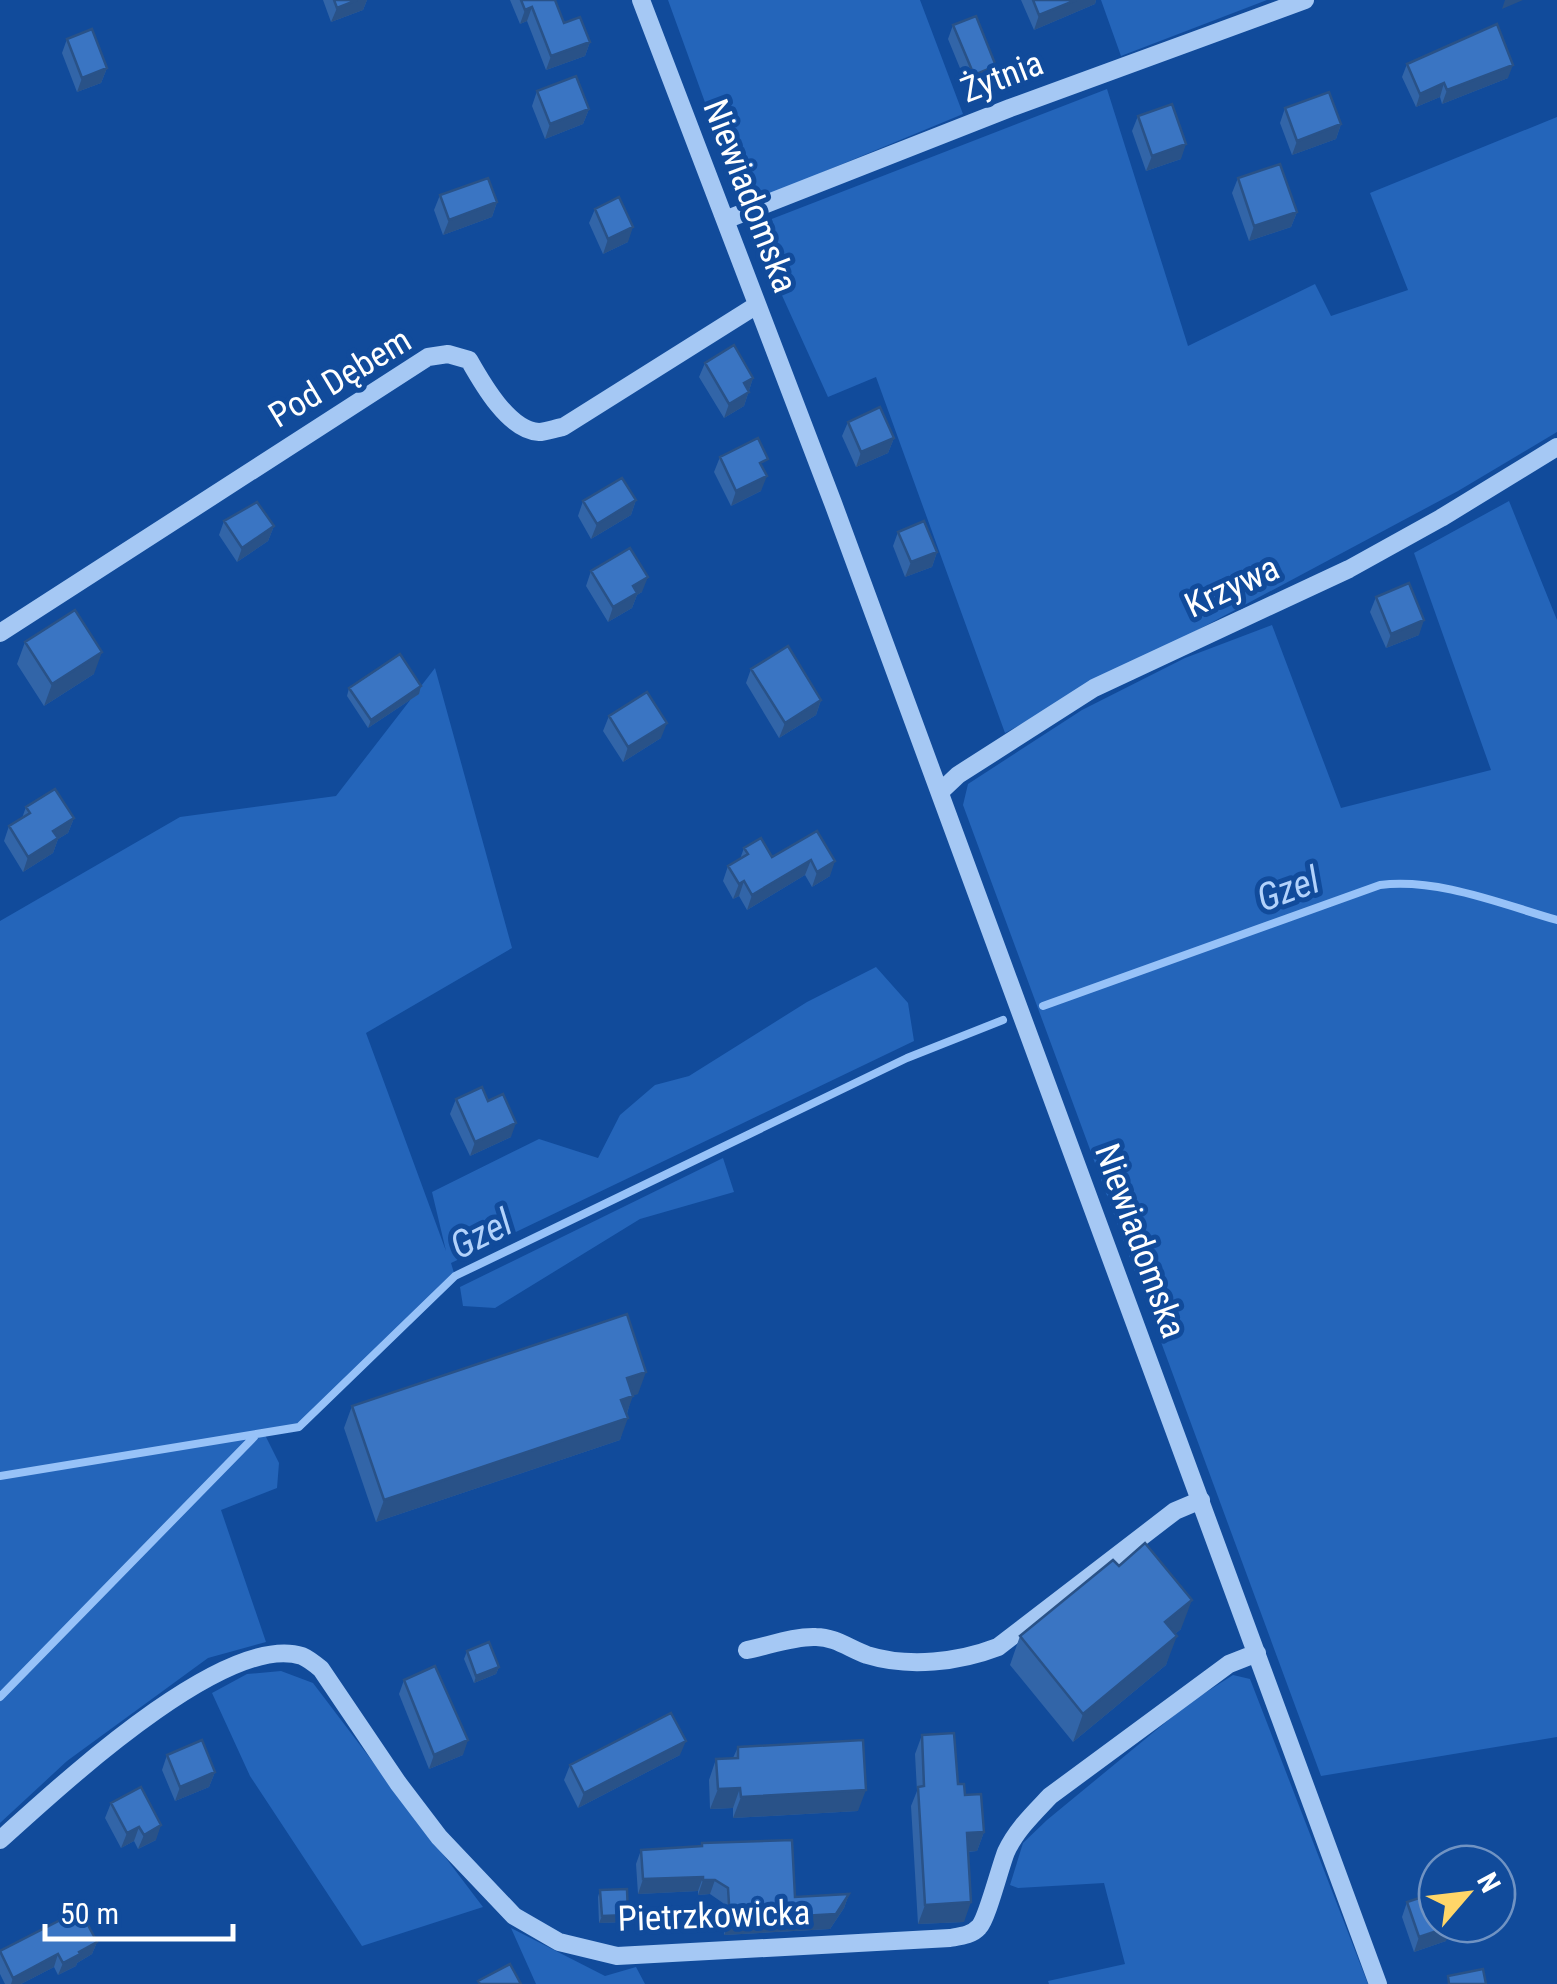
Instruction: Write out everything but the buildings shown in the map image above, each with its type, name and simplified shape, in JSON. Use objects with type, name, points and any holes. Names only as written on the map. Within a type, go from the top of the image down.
[{"type":"street","name":"Niewiadomska","points":[[642,0],[800,414],[1378,1984]]},
{"type":"street","name":"Żytnia","points":[[724,220],[1010,108],[1305,0]]},
{"type":"street","name":"Pod Dębem","points":[[0,633],[428,357],[448,354],[468,360],[487,392],[518,425],[538,432],[563,427],[757,305]]},
{"type":"street","name":"Krzywa","points":[[940,792],[958,775],[1094,688],[1349,568],[1442,518],[1557,447]]},
{"type":"street","points":[[747,1650],[814,1636],[832,1639],[869,1655],[910,1662],[982,1654],[998,1647],[1175,1511],[1201,1500]]},
{"type":"street","name":"Pietrzkowicka","points":[[0,1840],[128,1729],[207,1680],[257,1657],[289,1654],[306,1657],[321,1669],[398,1783],[439,1838],[479,1882],[514,1916],[559,1942],[617,1956],[950,1938],[969,1934],[986,1918],[989,1898],[1008,1848],[1029,1817],[1050,1796],[1229,1664],[1257,1653]]},
{"type":"shaded area","points":[[668,0],[920,0],[963,114],[823,172],[745,213]]},
{"type":"shaded area","points":[[1101,0],[1267,0],[1121,56]]},
{"type":"shaded area","points":[[1107,89],[1188,346],[1315,284],[1331,316],[1408,290],[1370,193],[1557,117],[1557,432],[1458,491],[1005,733],[876,377],[828,397],[751,227]]},
{"type":"shaded area","points":[[1509,501],[1557,620],[1557,1737],[1321,1776],[963,805],[968,784],[1082,710],[1185,658],[1272,625],[1341,808],[1491,770],[1414,553]]},
{"type":"shaded area","points":[[435,668],[512,948],[366,1033],[446,1251],[432,1192],[539,1139],[598,1158],[620,1115],[655,1085],[689,1076],[807,1002],[876,967],[908,1003],[914,1041],[451,1263],[455,1276],[299,1427],[265,1435],[279,1463],[277,1488],[221,1510],[266,1642],[208,1658],[67,1761],[0,1823],[0,921],[180,817],[336,796]]},
{"type":"shaded area","points":[[723,1158],[734,1192],[640,1219],[495,1308],[463,1306],[460,1287]]},
{"type":"shaded area","points":[[281,1671],[313,1683],[483,1907],[362,1946],[250,1776],[212,1693],[247,1674]]},
{"type":"shaded area","points":[[1233,1675],[1250,1679],[1368,1984],[1049,1984],[1048,1981],[1125,1964],[1104,1883],[1018,1888],[1010,1885],[1023,1843],[1189,1703]]},
{"type":"shaded area","points":[[511,1928],[605,1976],[636,1967],[645,1984],[536,1984]]},
{"type":"waterway","name":"Gzel","points":[[1043,1006],[1380,885],[1447,889],[1557,920]]},
{"type":"waterway","name":"Gzel","points":[[0,1476],[299,1427],[455,1276],[907,1058],[1003,1020]]},
{"type":"waterway","points":[[0,1697],[254,1437]]}]
